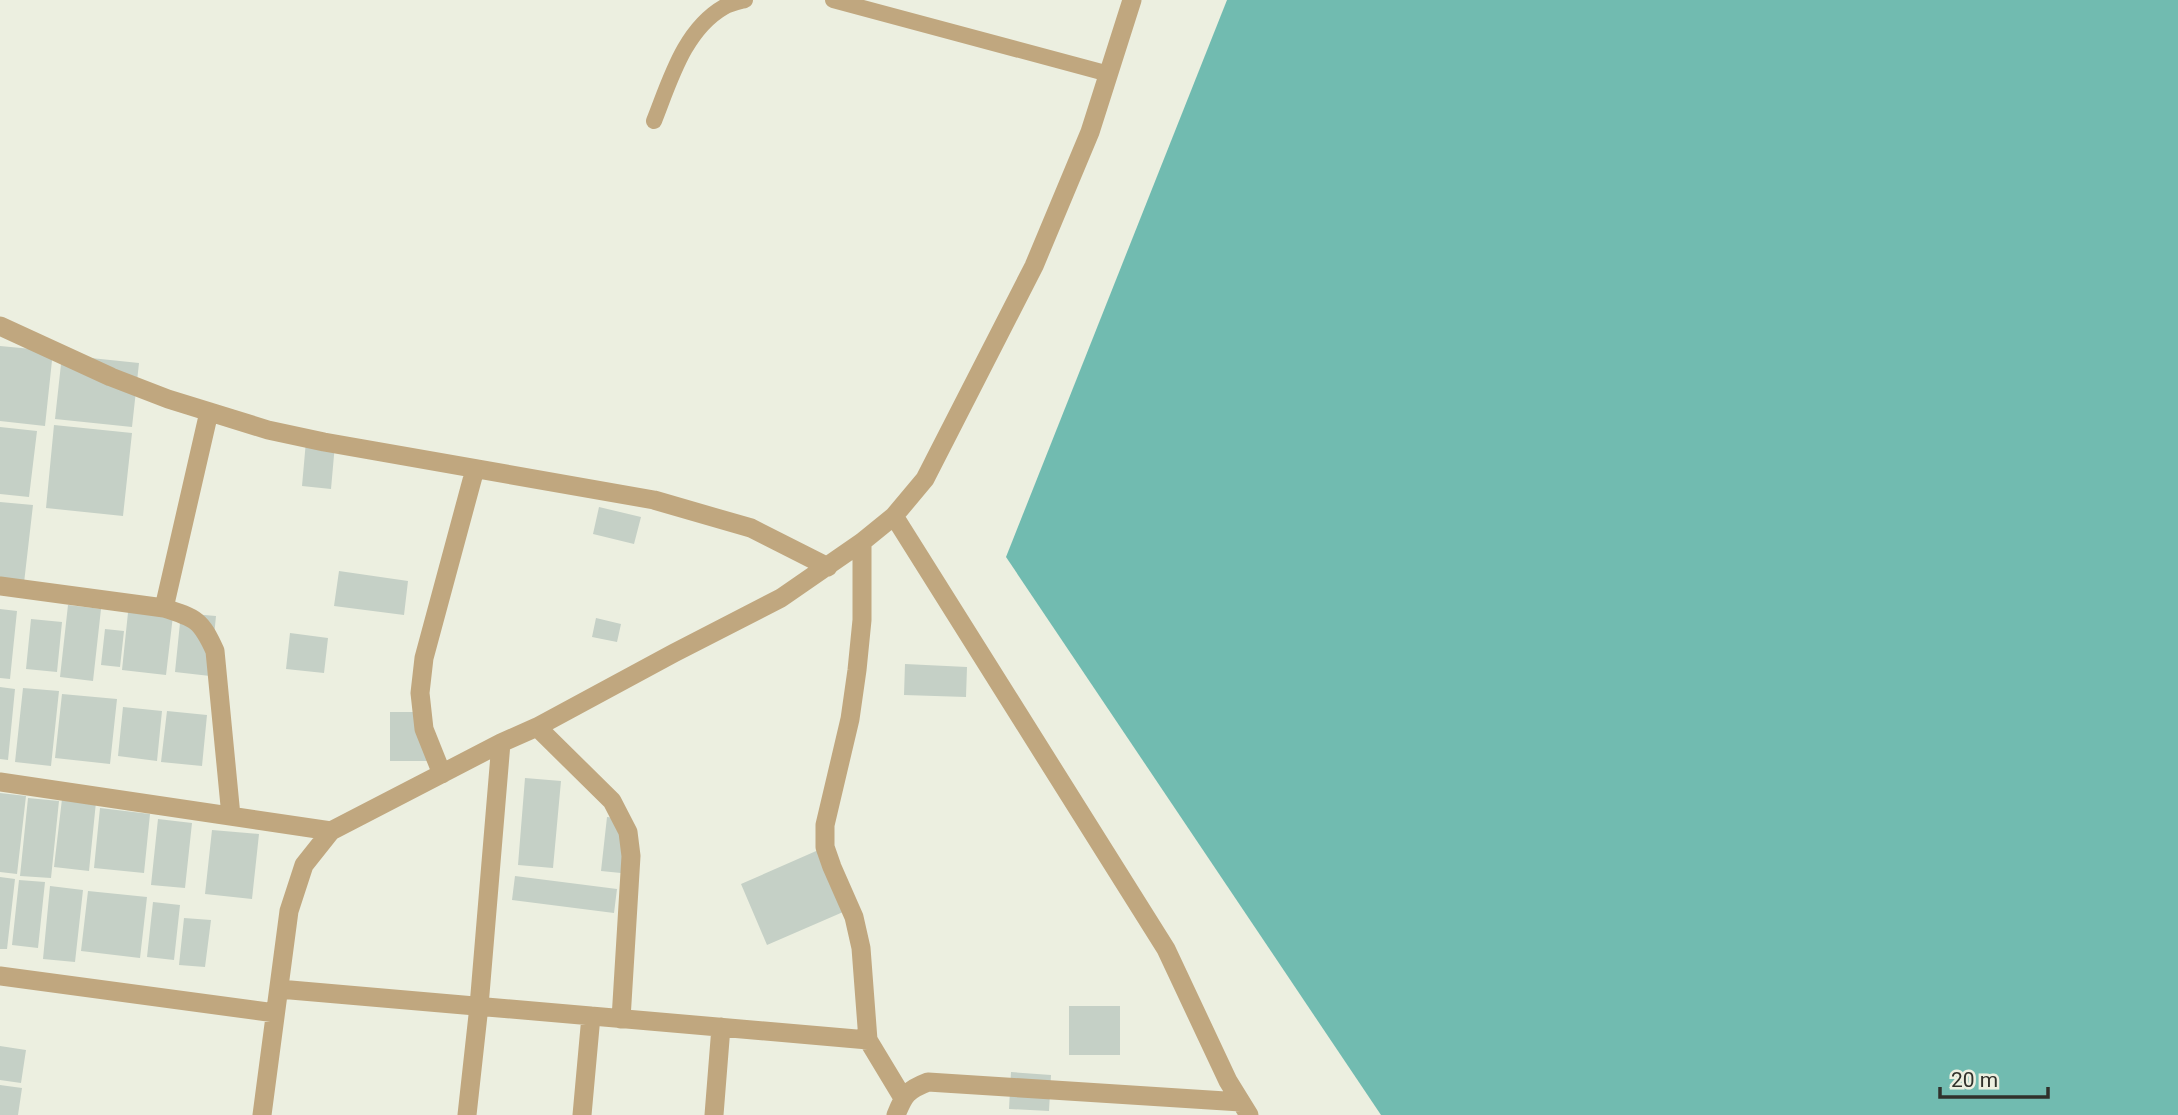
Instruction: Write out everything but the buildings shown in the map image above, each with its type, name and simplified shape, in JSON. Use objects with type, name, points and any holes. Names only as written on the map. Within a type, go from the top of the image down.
[{"type":"street","points":[[262,1115],[289,911],[304,865],[331,831],[537,727],[781,598],[828,567],[894,516],[925,479],[1034,266],[1090,132],[1132,0]]},
{"type":"street","points":[[0,326],[111,377],[168,399],[268,430],[654,500],[751,528],[828,567]]},
{"type":"street","points":[[164,608],[209,412]]},
{"type":"street","points":[[442,774],[424,729],[419,693],[424,658],[475,469]]},
{"type":"street","points":[[894,516],[1166,949],[1228,1082],[1245,1109]]},
{"type":"street","points":[[862,542],[862,620],[855,682],[850,719],[825,825],[825,847],[854,917],[860,948],[868,1040],[899,1107]]},
{"type":"street","points":[[0,586],[164,608],[187,615],[205,628],[215,651],[231,816]]},
{"type":"street","points":[[537,727],[612,801],[628,832],[631,856],[621,1019]]},
{"type":"street","points":[[467,1115],[501,743]]},
{"type":"street","points":[[0,782],[331,831]]},
{"type":"street","points":[[0,976],[275,1013]]},
{"type":"street","points":[[279,989],[868,1040]]},
{"type":"street","points":[[582,1115],[591,1016]]},
{"type":"street","points":[[714,1115],[721,1027]]},
{"type":"street","points":[[899,1107],[912,1088],[928,1082],[1245,1109]]},
{"type":"lane","points":[[654,121],[683,51],[704,24],[724,7],[745,0]]},
{"type":"lane","points":[[833,0],[1109,74]]},
{"type":"water","points":[[1227,0],[2178,0],[2178,1115],[1381,1115],[1006,557]]}]
